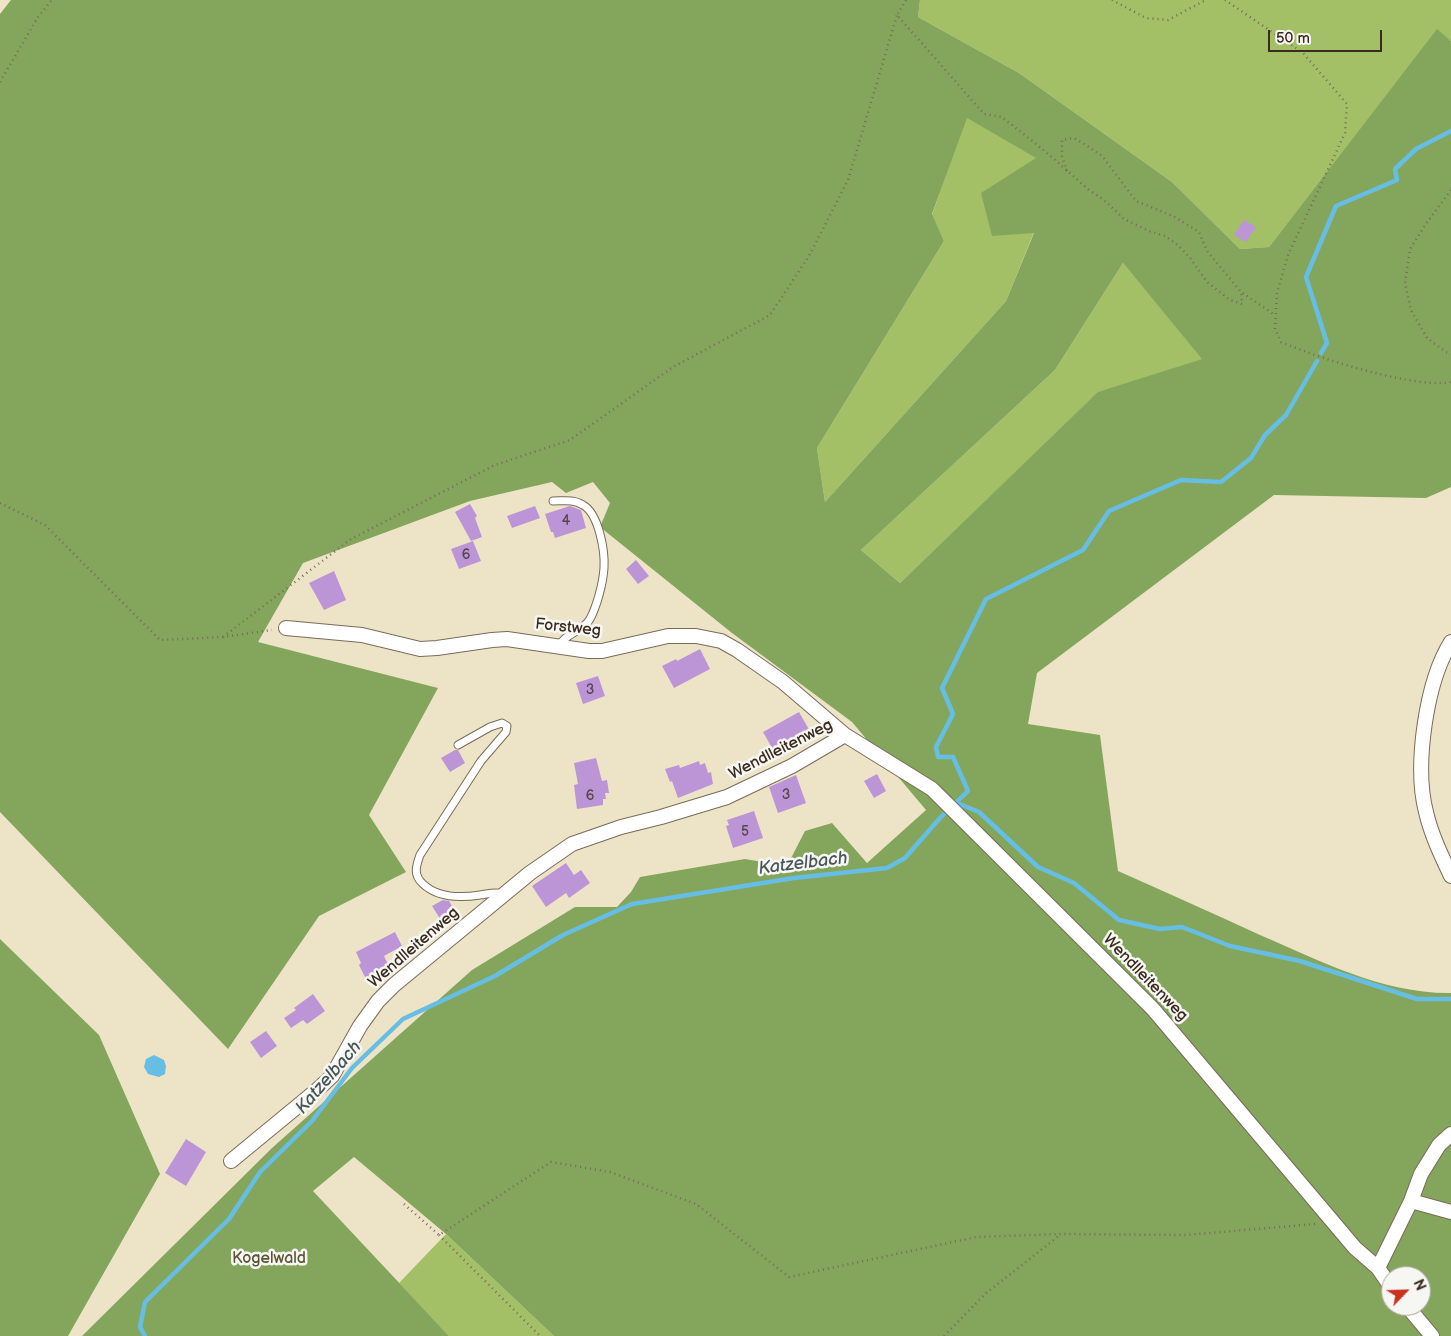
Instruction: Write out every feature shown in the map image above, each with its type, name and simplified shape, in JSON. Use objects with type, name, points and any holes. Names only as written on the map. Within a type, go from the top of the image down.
[{"type":"street","name":"Forstweg","points":[[286,628],[362,635],[420,649],[507,639],[602,651],[668,636],[696,636],[720,641],[737,650],[783,682],[845,735]]},
{"type":"street","points":[[1451,642],[1433,686],[1424,730],[1420,775],[1426,812],[1437,846],[1451,876]]},
{"type":"street","name":"Wendlleitenweg","points":[[231,1161],[332,1076],[360,1026],[384,996],[549,858],[572,844],[621,827],[661,818],[726,797],[792,766],[845,735],[932,789],[1154,1009],[1356,1248],[1381,1272]]},
{"type":"street","points":[[1378,1268],[1411,1201],[1421,1174],[1439,1145],[1451,1134]]},
{"type":"street","points":[[1411,1201],[1451,1212]]},
{"type":"street","points":[[1415,1316],[1432,1336]]},
{"type":"lane","points":[[553,501],[575,502],[584,505],[590,512],[596,522],[600,537],[604,566],[603,581],[590,619],[585,626],[561,641],[559,646]]},
{"type":"lane","points":[[458,745],[495,724],[502,722],[507,726],[504,735],[482,761],[420,855],[416,872],[421,882],[439,894],[478,895],[499,892],[504,894]]},
{"type":"path","points":[[0,82],[38,17],[52,0]]},
{"type":"path","points":[[223,637],[351,539],[495,465],[570,440],[673,367],[770,315],[810,256],[848,180],[896,15],[906,0]]},
{"type":"path","points":[[1112,0],[1146,18],[1168,20],[1206,0]]},
{"type":"path","points":[[1225,0],[1303,54],[1347,104],[1345,133],[1288,255],[1277,293],[1276,329],[1281,342],[1327,360],[1418,382],[1451,382]]},
{"type":"path","points":[[896,15],[984,114],[1002,117],[1104,200],[1124,219],[1149,231],[1165,236],[1178,245],[1208,282],[1230,300],[1242,304],[1242,292]]},
{"type":"path","points":[[1068,172],[1062,156],[1062,140],[1073,138],[1084,143],[1102,156],[1136,201],[1173,216],[1199,232],[1207,251],[1242,292],[1275,315]]},
{"type":"path","points":[[1451,190],[1410,249],[1405,283],[1411,310],[1426,338],[1451,354]]},
{"type":"path","points":[[0,503],[45,525],[160,640],[223,637],[286,628]]},
{"type":"path","points":[[439,1235],[551,1162],[610,1172],[696,1204],[789,1277],[976,1237],[1061,1234],[1186,1235],[1334,1222]]},
{"type":"path","points":[[404,1204],[439,1235],[540,1336]]},
{"type":"path","points":[[944,1336],[985,1294],[1061,1234]]},
{"type":"green space","name":"Kogelwald","points":[[11,0],[920,0],[918,17],[1019,73],[1172,182],[1240,249],[1269,247],[1437,29],[1451,41],[1451,487],[1426,498],[1274,495],[1037,673],[1028,724],[1100,735],[1118,871],[1353,974],[1401,988],[1451,993],[1451,1336],[554,1336],[446,1234],[354,1157],[313,1191],[449,1336],[82,1336],[272,1148],[472,970],[575,907],[617,907],[631,892],[640,877],[745,859],[787,866],[805,831],[832,823],[867,863],[926,810],[852,722],[732,633],[600,527],[610,503],[593,482],[566,493],[552,482],[470,501],[303,563],[258,642],[438,688],[369,815],[406,872],[319,916],[228,1049],[0,812],[0,14]],"holes":[[[967,118],[1036,158],[981,193],[992,236],[1034,233],[1006,301],[825,502],[817,448],[944,241],[932,214]],[[1123,263],[1202,359],[1098,392],[900,583],[861,550],[1055,370]]]},
{"type":"green space","points":[[920,0],[1451,0],[1451,41],[1437,30],[1269,247],[1240,249],[1172,182],[1019,73],[918,17]]},
{"type":"green space","points":[[966,117],[1037,158],[1034,232],[1006,301],[825,502],[817,448],[944,241],[932,215]]},
{"type":"green space","points":[[1123,263],[1203,359],[1098,393],[900,583],[861,550],[1055,370]]},
{"type":"green space","points":[[0,939],[99,1035],[160,1174],[68,1336],[0,1336]]},
{"type":"green space","points":[[446,1234],[554,1336],[449,1336],[399,1283]]},
{"type":"water","points":[[154,1055],[164,1060],[166,1066],[165,1074],[159,1077],[148,1074],[144,1067],[146,1059]]},
{"type":"building","points":[[1244,220],[1256,227],[1246,242],[1234,235]]},
{"type":"building","points":[[470,504],[477,516],[475,518],[482,537],[471,541],[455,512]]},
{"type":"building","points":[[535,506],[540,518],[512,528],[507,516]]},
{"type":"building","points":[[570,506],[581,510],[586,528],[555,538],[545,514]]},
{"type":"building","points":[[473,541],[481,561],[459,569],[451,549]]},
{"type":"building","points":[[636,560],[649,576],[638,584],[626,569]]},
{"type":"building","points":[[334,571],[346,600],[324,610],[309,583]]},
{"type":"building","points":[[700,649],[710,669],[674,688],[662,666],[676,659],[677,661]]},
{"type":"building","points":[[598,676],[605,696],[583,704],[576,683]]},
{"type":"building","points":[[799,712],[811,733],[775,753],[763,732]]},
{"type":"building","points":[[458,750],[465,763],[450,772],[441,758]]},
{"type":"building","points":[[596,758],[602,781],[607,780],[609,793],[605,793],[606,799],[603,799],[603,805],[577,809],[574,785],[578,784],[574,763]]},
{"type":"building","points":[[699,761],[700,765],[705,763],[708,773],[711,772],[713,784],[678,798],[665,769],[679,765],[680,768]]},
{"type":"building","points":[[877,774],[886,791],[874,798],[864,781]]},
{"type":"building","points":[[796,775],[806,803],[778,813],[769,787]]},
{"type":"building","points":[[754,811],[763,838],[733,848],[726,826],[729,825],[727,820]]},
{"type":"building","points":[[566,863],[574,875],[581,870],[590,883],[569,898],[566,893],[546,907],[532,886]]},
{"type":"building","points":[[443,900],[449,901],[458,916],[444,925],[432,906]]},
{"type":"building","points":[[395,932],[402,946],[384,956],[389,966],[366,979],[359,965],[361,963],[356,952]]},
{"type":"building","points":[[313,994],[325,1011],[307,1024],[303,1020],[291,1028],[284,1018]]},
{"type":"building","points":[[266,1031],[277,1046],[261,1058],[250,1042]]},
{"type":"building","points":[[186,1139],[206,1152],[186,1186],[165,1173]]},
{"type":"waterway","name":"Katzelbach","points":[[1321,353],[1327,343],[1306,277],[1336,206],[1397,180],[1395,169],[1416,149],[1451,131]]},
{"type":"waterway","name":"Katzelbach","points":[[145,1336],[140,1327],[145,1302],[229,1219],[260,1172],[312,1121],[352,1068],[403,1019],[495,976],[563,935],[632,904],[794,878],[887,868],[905,858],[940,818],[968,791],[953,757],[938,757],[936,747],[953,714],[942,688],[986,599],[1083,550],[1109,511],[1181,480],[1221,482],[1251,458],[1265,435],[1286,415],[1317,361]]},
{"type":"waterway","points":[[957,803],[979,812],[1038,867],[1074,883],[1119,920],[1160,929],[1182,927],[1230,946],[1300,961],[1417,999],[1451,999]]}]
